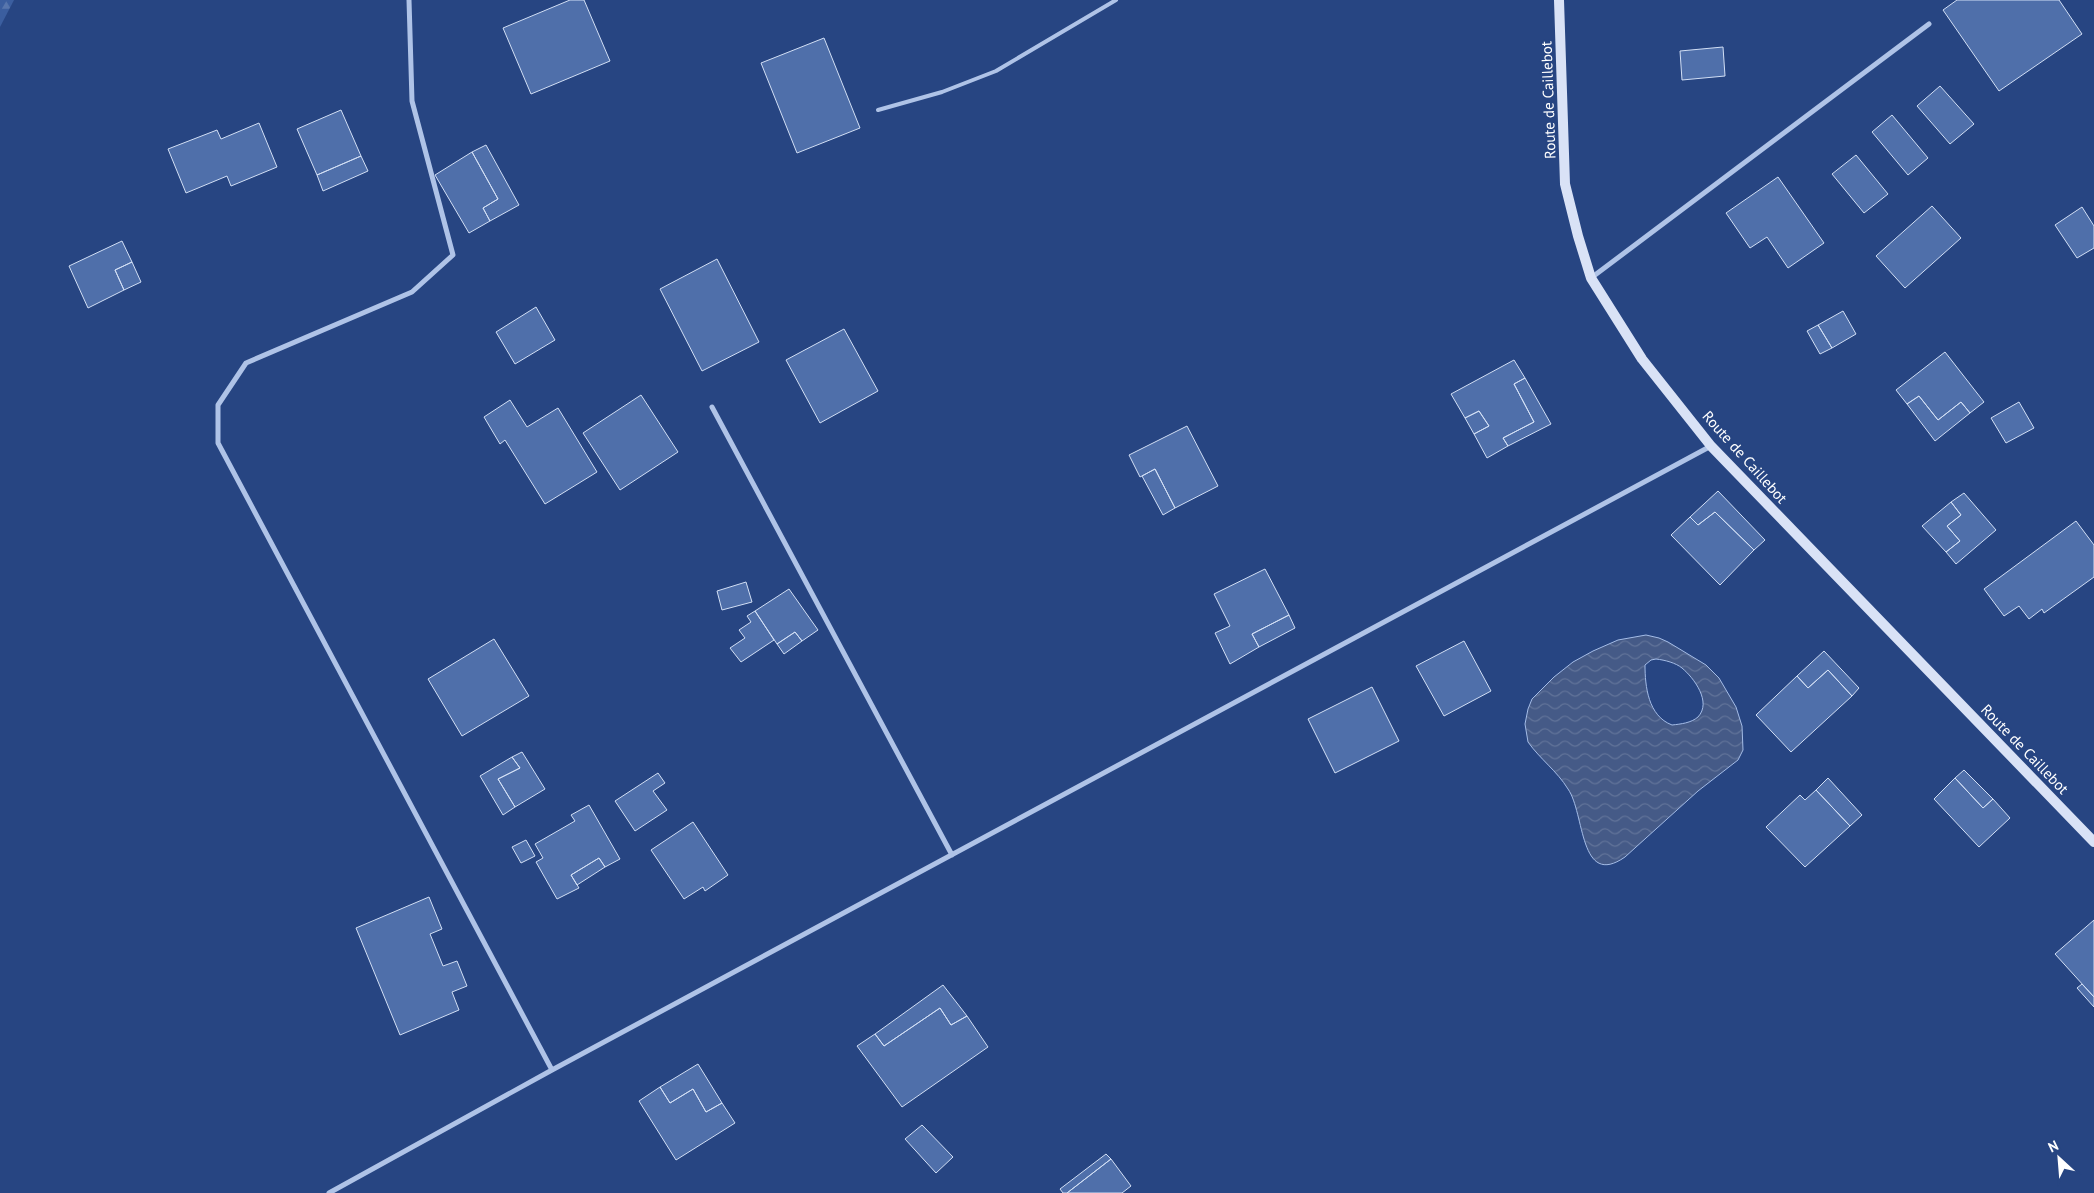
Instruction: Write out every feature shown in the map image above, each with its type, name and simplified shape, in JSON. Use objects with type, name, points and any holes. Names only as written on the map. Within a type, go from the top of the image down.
[{"type":"main road","name":"Route de Caillebot","points":[[1559,0],[1566,184],[1578,236],[1591,278],[1642,359],[1711,446],[2094,842]]},
{"type":"street","points":[[409,0],[412,101],[453,255],[412,292],[246,363],[218,405],[218,443],[552,1070]]},
{"type":"street","points":[[1591,278],[1929,24]]},
{"type":"street","points":[[712,407],[952,855]]},
{"type":"street","points":[[329,1193],[552,1070],[1711,446]]},
{"type":"lane","points":[[878,110],[942,92],[996,71],[1116,0]]},
{"type":"green space","points":[[0,0],[14,0],[0,27]]},
{"type":"water","points":[[1646,635],[1659,638],[1706,665],[1719,678],[1736,707],[1742,726],[1743,750],[1738,760],[1698,791],[1625,857],[1610,864],[1599,863],[1591,856],[1568,789],[1559,776],[1528,742],[1525,724],[1532,699],[1554,677],[1573,662],[1618,640]],"holes":[[[1656,659],[1680,666],[1696,684],[1703,704],[1702,711],[1698,717],[1686,723],[1672,725],[1658,715],[1653,708],[1647,691],[1645,665],[1651,660]]]},
{"type":"building","points":[[570,0],[584,0],[610,61],[531,94],[503,28]]},
{"type":"building","points":[[1957,0],[2059,0],[2082,34],[1999,91],[1943,10]]},
{"type":"building","points":[[824,38],[860,128],[797,153],[761,63]]},
{"type":"building","points":[[1723,47],[1725,76],[1682,80],[1680,51]]},
{"type":"building","points":[[1940,86],[1974,124],[1950,144],[1917,106]]},
{"type":"building","points":[[341,110],[361,156],[317,175],[297,129]]},
{"type":"building","points":[[1892,115],[1928,158],[1908,175],[1872,132]]},
{"type":"building","points":[[259,123],[277,167],[231,186],[227,176],[186,193],[168,149],[217,130],[221,139]]},
{"type":"building","points":[[486,145],[519,205],[490,221],[483,208],[498,199],[472,152]]},
{"type":"building","points":[[472,152],[498,199],[483,208],[490,221],[469,233],[435,175]]},
{"type":"building","points":[[1856,155],[1888,194],[1864,213],[1832,174]]},
{"type":"building","points":[[361,156],[368,171],[323,191],[317,175]]},
{"type":"building","points":[[1778,177],[1824,243],[1788,268],[1767,237],[1750,248],[1726,213]]},
{"type":"building","points":[[1932,206],[1961,238],[1905,288],[1876,256]]},
{"type":"building","points":[[2082,207],[2094,226],[2094,248],[2077,258],[2055,225]]},
{"type":"building","points":[[122,241],[132,262],[115,270],[124,290],[88,308],[69,266]]},
{"type":"building","points":[[717,259],[759,342],[702,371],[660,289]]},
{"type":"building","points":[[132,262],[141,282],[124,290],[115,270]]},
{"type":"building","points":[[536,307],[555,340],[515,364],[496,332]]},
{"type":"building","points":[[1843,311],[1856,334],[1832,348],[1818,325]]},
{"type":"building","points":[[1818,325],[1832,348],[1820,354],[1807,331]]},
{"type":"building","points":[[844,329],[878,391],[820,423],[786,360]]},
{"type":"building","points":[[1945,352],[1984,402],[1970,413],[1961,402],[1938,420],[1919,396],[1907,404],[1896,390]]},
{"type":"building","points":[[1514,360],[1525,378],[1514,384],[1534,422],[1503,438],[1508,446],[1487,458],[1474,434],[1489,426],[1479,411],[1465,418],[1451,394]]},
{"type":"building","points":[[1525,378],[1551,424],[1508,446],[1503,438],[1534,422],[1514,384]]},
{"type":"building","points":[[641,395],[678,452],[620,490],[583,433]]},
{"type":"building","points":[[1919,396],[1938,420],[1961,402],[1970,413],[1935,441],[1907,404]]},
{"type":"building","points":[[510,400],[527,427],[558,408],[597,472],[545,504],[505,440],[500,444],[484,417]]},
{"type":"building","points":[[2019,402],[2034,428],[2006,443],[1991,418]]},
{"type":"building","points":[[1479,411],[1489,426],[1474,434],[1465,418]]},
{"type":"building","points":[[1187,426],[1218,486],[1175,508],[1155,469],[1140,477],[1129,455]]},
{"type":"building","points":[[1155,469],[1175,508],[1163,515],[1142,476]]},
{"type":"building","points":[[1718,491],[1765,540],[1754,550],[1715,512],[1698,525],[1690,517]]},
{"type":"building","points":[[1964,493],[1996,530],[1956,564],[1946,552],[1960,541],[1947,526],[1961,515],[1951,502]]},
{"type":"building","points":[[1951,502],[1961,515],[1947,526],[1960,541],[1946,552],[1922,526]]},
{"type":"building","points":[[1715,512],[1754,550],[1720,585],[1671,535],[1690,517],[1698,525]]},
{"type":"building","points":[[2076,521],[2094,545],[2094,577],[2044,613],[2042,609],[2029,619],[2019,606],[2004,616],[1984,589]]},
{"type":"building","points":[[1265,569],[1289,615],[1252,634],[1259,647],[1230,664],[1215,633],[1230,626],[1214,594]]},
{"type":"building","points":[[746,582],[752,602],[722,610],[717,591]]},
{"type":"building","points":[[789,589],[818,630],[802,641],[795,632],[777,644],[755,611]]},
{"type":"building","points":[[755,611],[774,640],[741,662],[730,648],[745,638],[739,630],[751,622],[747,616]]},
{"type":"building","points":[[1289,615],[1295,628],[1259,647],[1252,634]]},
{"type":"building","points":[[795,632],[802,641],[784,654],[777,644]]},
{"type":"building","points":[[494,639],[529,696],[462,736],[428,679]]},
{"type":"building","points":[[1464,641],[1491,691],[1444,716],[1416,666]]},
{"type":"building","points":[[1824,651],[1859,688],[1852,696],[1828,670],[1808,688],[1797,676]]},
{"type":"building","points":[[1828,670],[1852,696],[1791,752],[1756,715],[1797,676],[1808,688]]},
{"type":"building","points":[[1372,687],[1399,741],[1335,773],[1308,719]]},
{"type":"building","points":[[522,752],[545,789],[515,807],[498,779],[520,768],[512,757]]},
{"type":"building","points":[[512,757],[520,768],[498,779],[515,807],[503,815],[480,776]]},
{"type":"building","points":[[1964,770],[1993,799],[1983,808],[1955,778]]},
{"type":"building","points":[[658,773],[665,783],[653,791],[667,810],[635,831],[615,801]]},
{"type":"building","points":[[1828,778],[1862,815],[1850,826],[1816,790]]},
{"type":"building","points":[[1955,778],[1983,808],[1993,799],[2010,818],[1979,847],[1934,799]]},
{"type":"building","points":[[1816,790],[1850,826],[1805,867],[1766,827],[1800,795],[1805,800]]},
{"type":"building","points":[[589,805],[620,859],[605,867],[599,858],[571,875],[579,888],[557,899],[536,862],[543,858],[535,844],[575,821],[571,815]]},
{"type":"building","points":[[693,822],[728,875],[705,891],[703,887],[684,899],[651,850]]},
{"type":"building","points":[[526,840],[535,856],[521,863],[512,847]]},
{"type":"building","points":[[599,858],[605,867],[577,885],[571,875]]},
{"type":"building","points":[[429,897],[442,929],[430,934],[443,966],[457,961],[467,986],[452,992],[459,1010],[400,1035],[356,928]]},
{"type":"building","points":[[2094,920],[2094,997],[2055,954]]},
{"type":"building","points":[[2082,984],[2094,997],[2094,1007],[2077,988]]},
{"type":"building","points":[[943,985],[967,1016],[951,1025],[940,1008],[884,1046],[875,1034]]},
{"type":"building","points":[[940,1008],[951,1025],[967,1016],[988,1047],[902,1107],[857,1046],[875,1034],[884,1046]]},
{"type":"building","points":[[698,1064],[722,1103],[706,1112],[693,1089],[670,1103],[660,1087]]},
{"type":"building","points":[[660,1087],[670,1103],[693,1089],[706,1112],[722,1103],[735,1123],[676,1160],[639,1101]]},
{"type":"building","points":[[922,1125],[953,1157],[936,1173],[905,1139]]},
{"type":"building","points":[[1106,1154],[1111,1159],[1067,1193],[1063,1193],[1060,1189]]},
{"type":"building","points":[[1111,1159],[1131,1186],[1122,1193],[1067,1193]]}]
